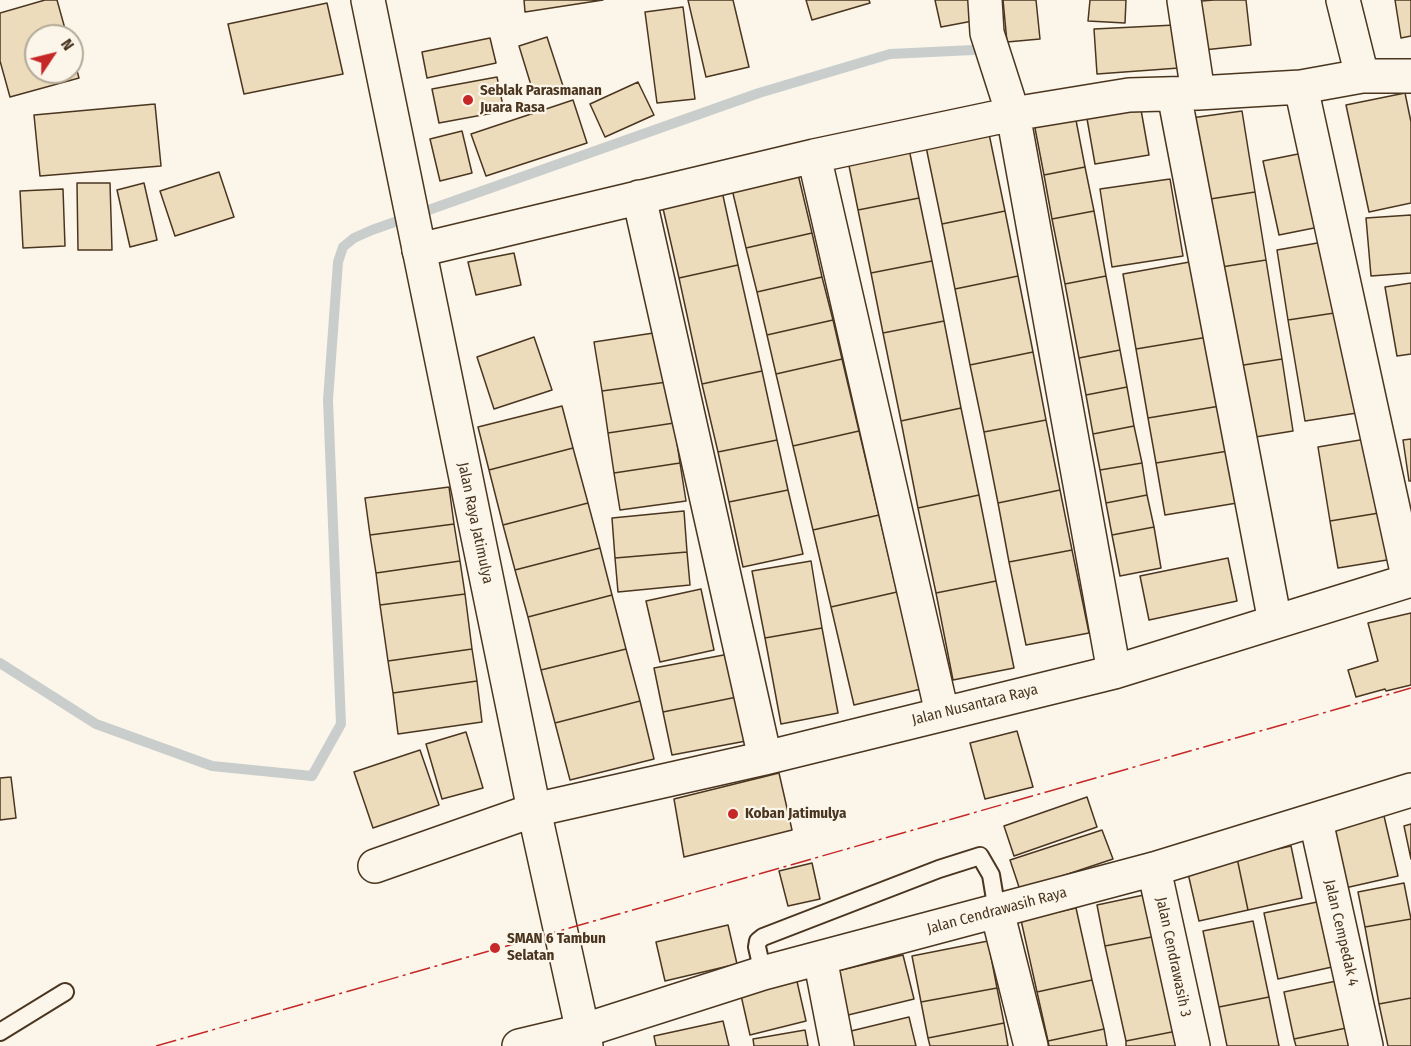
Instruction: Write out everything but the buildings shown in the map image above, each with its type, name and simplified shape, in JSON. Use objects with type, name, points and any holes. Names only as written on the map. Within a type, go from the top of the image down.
[{"type":"street","name":"Jalan Raya Jatimulya","points":[[369,0],[534,810],[584,1038]]},
{"type":"street","points":[[985,0],[987,33],[1012,114],[1114,672]]},
{"type":"street","points":[[1184,0],[1186,94],[1275,622]]},
{"type":"street","points":[[1343,0],[1362,76]]},
{"type":"street","points":[[418,243],[639,197],[814,156],[1012,114],[1129,95],[1300,87],[1362,76],[1411,76]]},
{"type":"street","points":[[1300,87],[1410,581]]},
{"type":"street","points":[[814,156],[942,713]]},
{"type":"street","points":[[639,197],[765,758]]},
{"type":"street","name":"Jalan Nusantara Raya","points":[[375,866],[534,810],[765,758],[1114,672],[1410,581]]},
{"type":"street","name":"Jalan Cendrawasih Raya","points":[[519,1046],[584,1038],[763,973],[1154,869],[1411,790]]},
{"type":"street","name":"Jalan Cempedak 4","points":[[1316,821],[1366,1046]]},
{"type":"street","name":"Jalan Cendrawasih 3","points":[[1154,869],[1193,1046]]},
{"type":"street","points":[[997,912],[1030,1046]]},
{"type":"street","points":[[820,958],[837,1046]]},
{"type":"lane","points":[[763,973],[757,947],[758,941],[763,937],[939,869],[980,856],[991,875],[997,912]]},
{"type":"lane","points":[[0,1032],[64,992]]},
{"type":"waterway","points":[[0,663],[96,724],[212,766],[312,776],[341,724],[328,400],[338,262],[343,247],[354,238],[372,230],[759,93],[890,54],[973,50]]},
{"type":"power","points":[[156,1046],[1411,688]]},
{"type":"place","name":"Seblak Parasmanan Juara Rasa","points":[[468,100]]},
{"type":"place","name":"Koban Jatimulya","points":[[733,814]]},
{"type":"place","name":"SMAN 6 Tambun Selatan","points":[[495,948]]}]
